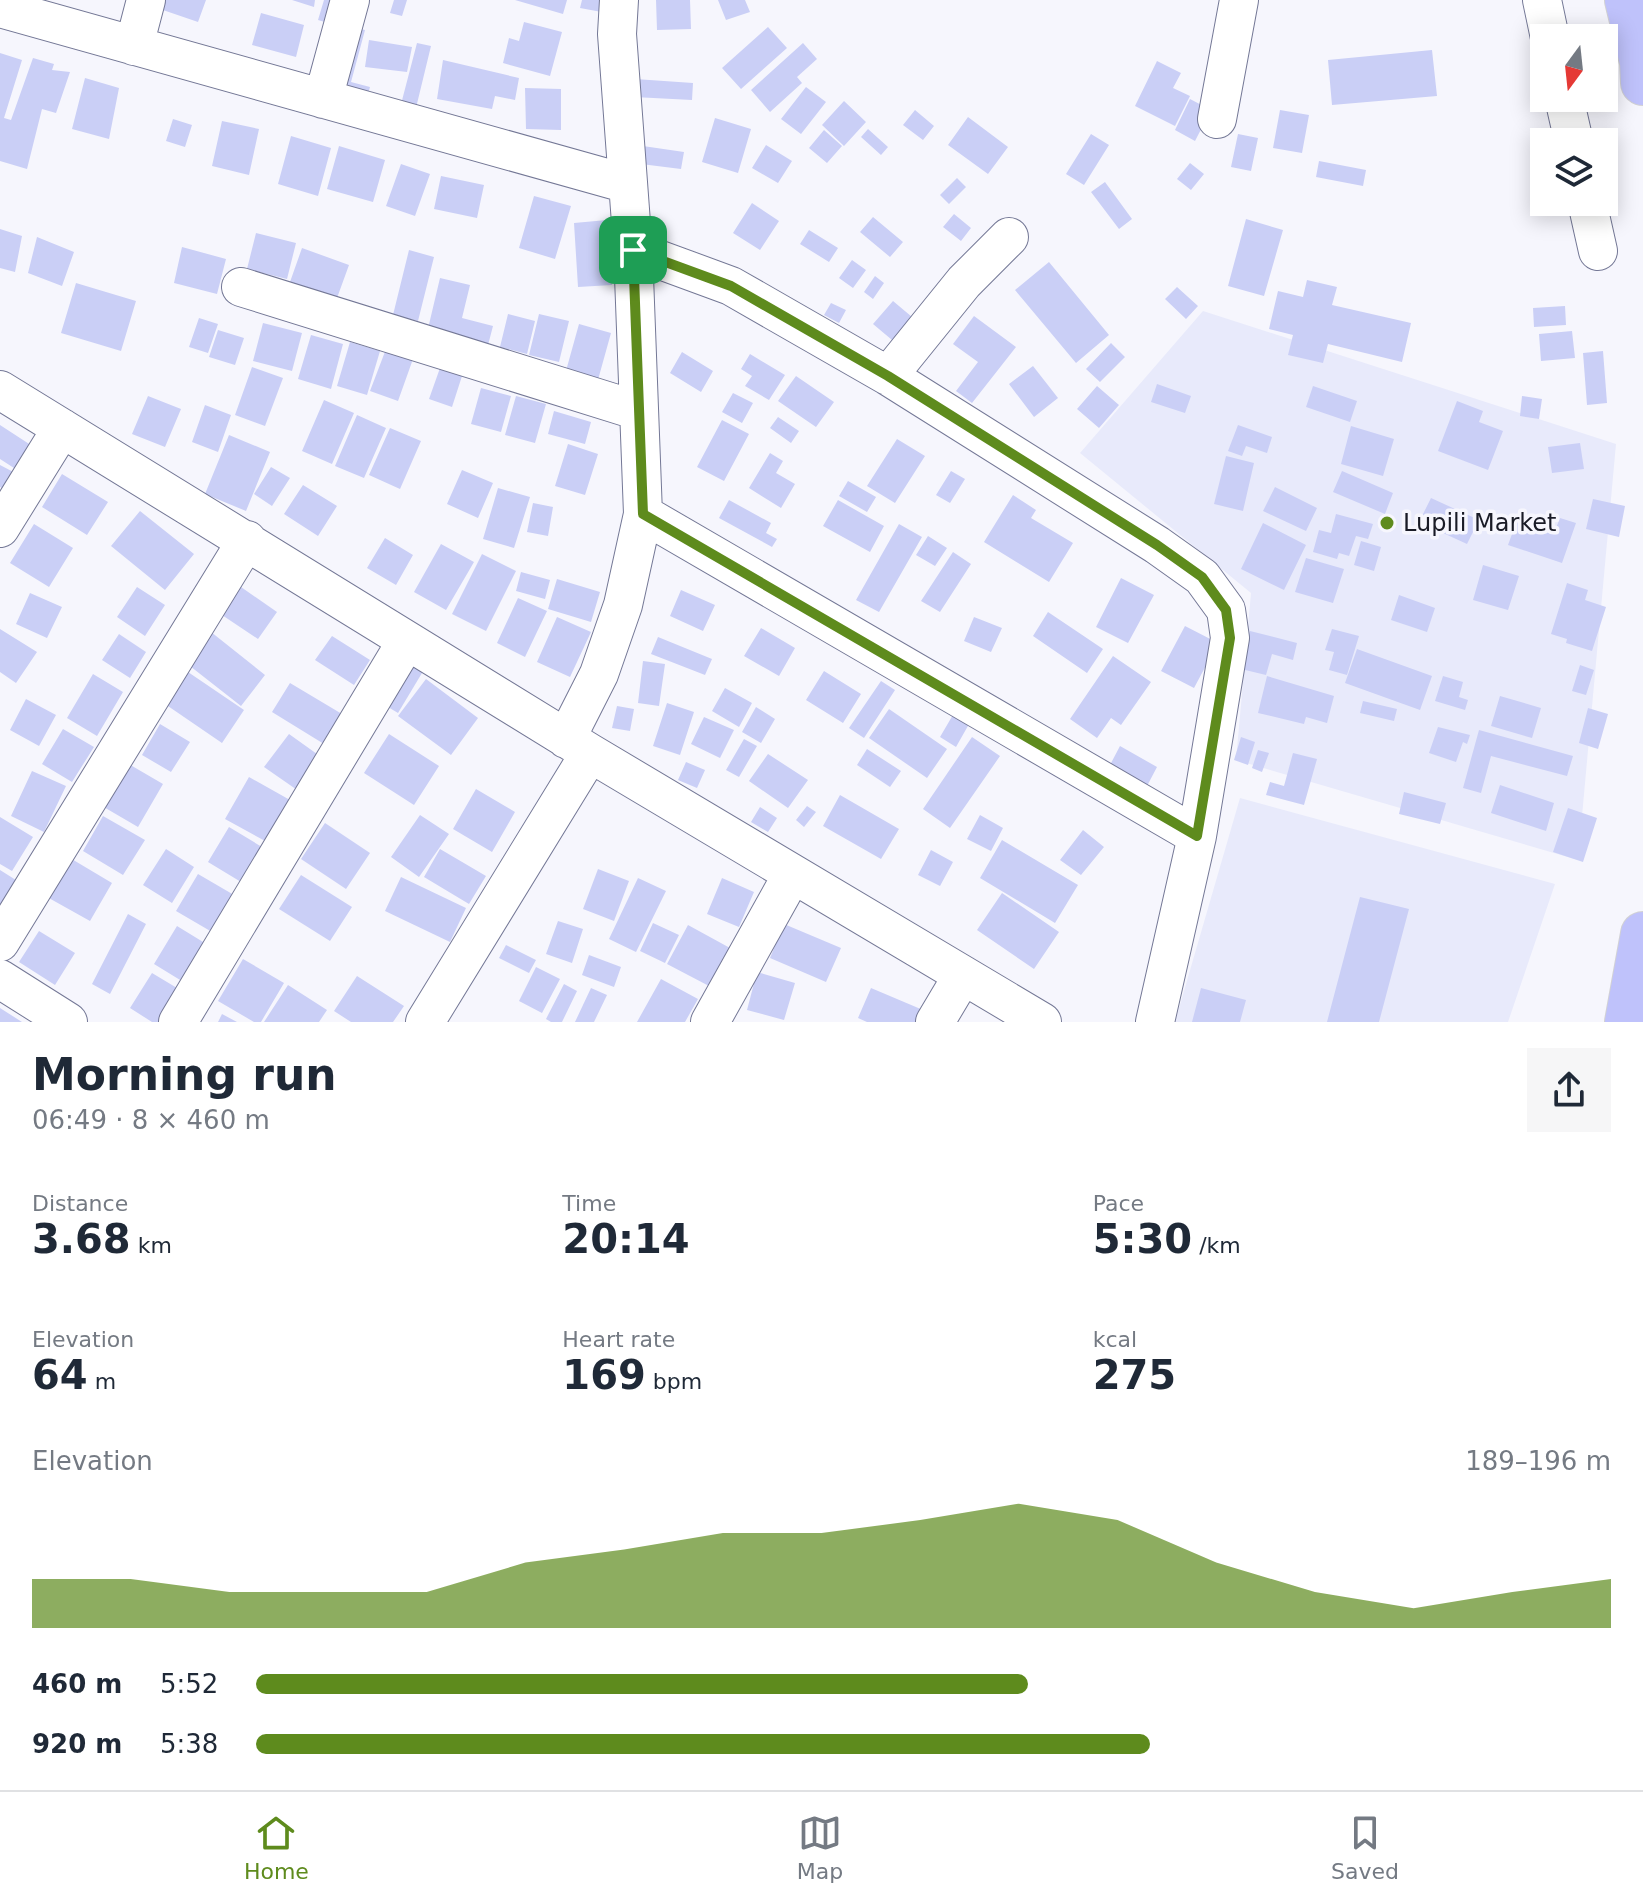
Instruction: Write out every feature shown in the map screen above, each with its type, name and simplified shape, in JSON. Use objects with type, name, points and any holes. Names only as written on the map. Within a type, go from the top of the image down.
[{"type":"main road","points":[[1627,0],[1642,62],[1643,83]]},
{"type":"main road","points":[[1627,1022],[1643,934]]},
{"type":"street","points":[[134,46],[146,0]]},
{"type":"street","points":[[323,99],[350,0]]},
{"type":"street","points":[[425,1022],[578,746],[623,605],[643,514],[633,250],[617,34],[619,0]]},
{"type":"street","points":[[1217,119],[1239,0]]},
{"type":"street","points":[[1542,0],[1547,24]]},
{"type":"street","points":[[0,8],[628,184]]},
{"type":"street","points":[[1590,216],[1598,251]]},
{"type":"street","points":[[888,376],[964,282],[1009,237]]},
{"type":"street","points":[[633,250],[731,286],[888,376],[1157,545],[1202,577],[1226,610],[1230,638],[1197,836],[1155,1022]]},
{"type":"street","points":[[241,287],[639,411]]},
{"type":"street","points":[[0,390],[247,540],[406,642],[1042,1022]]},
{"type":"street","points":[[0,528],[62,428]]},
{"type":"street","points":[[643,514],[1197,836]]},
{"type":"street","points":[[0,942],[247,540]]},
{"type":"street","points":[[178,1022],[406,642]]},
{"type":"street","points":[[710,1022],[792,875]]},
{"type":"street","points":[[935,1022],[963,975]]},
{"type":"street","points":[[0,979],[68,1022]]},
{"type":"shaded area","name":"Lupili Market","points":[[1203,311],[1616,444],[1578,860],[1236,760],[1251,593],[1080,453]]},
{"type":"shaded area","points":[[1240,798],[1555,884],[1508,1022],[1175,1022]]},
{"type":"building","points":[[164,0],[206,0],[198,22],[160,9]]},
{"type":"building","points":[[292,0],[315,0],[314,7]]},
{"type":"building","points":[[324,0],[342,0],[335,25],[318,20]]},
{"type":"building","points":[[394,0],[407,0],[402,16],[390,13]]},
{"type":"building","points":[[515,0],[567,0],[563,14]]},
{"type":"building","points":[[582,0],[610,0],[607,13],[580,8]]},
{"type":"building","points":[[656,0],[690,0],[691,29],[657,30]]},
{"type":"building","points":[[718,0],[745,0],[750,12],[726,20]]},
{"type":"building","points":[[261,13],[304,25],[296,57],[252,45]]},
{"type":"building","points":[[524,22],[562,32],[550,76],[503,63],[509,38],[519,41]]},
{"type":"building","points":[[348,26],[365,30],[351,82],[370,87],[366,101],[330,93]]},
{"type":"building","points":[[768,27],[787,48],[741,89],[722,68]]},
{"type":"building","points":[[369,40],[412,47],[407,72],[365,67]]},
{"type":"building","points":[[417,43],[431,46],[415,112],[400,108]]},
{"type":"building","points":[[803,43],[817,59],[797,77],[802,83],[770,112],[751,90]]},
{"type":"building","points":[[1432,50],[1437,96],[1332,105],[1328,60]]},
{"type":"building","points":[[0,53],[22,60],[4,118],[11,120],[33,58],[54,64],[52,70],[70,72],[56,113],[42,109],[27,169],[0,161]]},
{"type":"building","points":[[443,60],[519,78],[515,100],[495,96],[492,109],[437,99]]},
{"type":"building","points":[[1157,61],[1181,73],[1173,88],[1190,96],[1175,126],[1135,106]]},
{"type":"building","points":[[85,78],[119,88],[109,139],[72,129]]},
{"type":"building","points":[[635,79],[693,83],[692,100],[634,97]]},
{"type":"building","points":[[806,87],[826,102],[801,134],[781,119]]},
{"type":"building","points":[[525,88],[561,89],[561,130],[526,129]]},
{"type":"building","points":[[1190,99],[1211,110],[1195,141],[1175,130]]},
{"type":"building","points":[[844,101],[866,122],[844,146],[822,125]]},
{"type":"building","points":[[915,110],[934,126],[923,140],[903,125]]},
{"type":"building","points":[[1280,110],[1309,115],[1302,153],[1273,148]]},
{"type":"building","points":[[968,117],[1008,147],[988,174],[948,145]]},
{"type":"building","points":[[715,118],[751,129],[738,173],[702,162]]},
{"type":"building","points":[[173,119],[192,125],[185,147],[166,141]]},
{"type":"building","points":[[222,121],[259,129],[249,175],[212,166]]},
{"type":"building","points":[[868,129],[888,147],[881,155],[861,137]]},
{"type":"building","points":[[824,130],[842,146],[827,163],[809,148]]},
{"type":"building","points":[[1091,134],[1109,145],[1084,185],[1066,174]]},
{"type":"building","points":[[1238,134],[1258,138],[1251,171],[1231,167]]},
{"type":"building","points":[[291,136],[331,148],[318,196],[278,184]]},
{"type":"building","points":[[636,145],[684,152],[681,169],[633,163]]},
{"type":"building","points":[[766,145],[792,161],[778,183],[752,168]]},
{"type":"building","points":[[339,146],[385,160],[373,202],[327,189]]},
{"type":"building","points":[[1319,161],[1366,170],[1363,186],[1316,177]]},
{"type":"building","points":[[1190,163],[1204,174],[1191,190],[1177,179]]},
{"type":"building","points":[[401,164],[430,174],[415,216],[386,206]]},
{"type":"building","points":[[441,176],[484,185],[477,218],[434,209]]},
{"type":"building","points":[[957,178],[966,187],[949,204],[940,195]]},
{"type":"building","points":[[1105,182],[1132,219],[1119,229],[1091,192]]},
{"type":"building","points":[[534,196],[571,206],[555,259],[519,248]]},
{"type":"building","points":[[752,203],[779,221],[760,250],[733,233]]},
{"type":"building","points":[[954,214],[971,228],[961,241],[943,227]]},
{"type":"building","points":[[873,217],[903,242],[890,257],[860,232]]},
{"type":"building","points":[[1246,219],[1283,230],[1264,296],[1228,286]]},
{"type":"building","points":[[607,220],[612,285],[578,287],[574,223]]},
{"type":"building","points":[[0,229],[22,236],[15,272],[0,268]]},
{"type":"building","points":[[809,230],[838,248],[829,262],[800,244]]},
{"type":"building","points":[[256,233],[296,243],[287,279],[247,269]]},
{"type":"building","points":[[37,237],[74,252],[62,286],[28,273]]},
{"type":"building","points":[[182,247],[226,259],[217,294],[174,283]]},
{"type":"building","points":[[302,248],[349,265],[337,298],[290,282]]},
{"type":"building","points":[[409,250],[434,257],[418,321],[393,315]]},
{"type":"building","points":[[852,260],[866,270],[853,288],[839,278]]},
{"type":"building","points":[[1049,262],[1109,335],[1076,363],[1015,290]]},
{"type":"building","points":[[875,276],[884,283],[873,299],[864,292]]},
{"type":"building","points":[[440,278],[470,285],[462,318],[493,326],[487,349],[426,337]]},
{"type":"building","points":[[1307,280],[1337,287],[1332,305],[1411,323],[1402,362],[1328,344],[1323,363],[1288,355],[1293,335],[1269,329],[1278,291],[1303,297]]},
{"type":"building","points":[[76,283],[136,301],[121,351],[61,333]]},
{"type":"building","points":[[1177,287],[1198,306],[1186,319],[1165,299]]},
{"type":"building","points":[[893,301],[918,322],[898,345],[873,324]]},
{"type":"building","points":[[831,303],[846,310],[839,323],[824,315]]},
{"type":"building","points":[[1565,306],[1566,325],[1534,327],[1533,308]]},
{"type":"building","points":[[508,314],[535,321],[527,354],[500,347]]},
{"type":"building","points":[[539,314],[569,321],[559,362],[529,355]]},
{"type":"building","points":[[974,316],[1016,347],[972,403],[956,391],[978,362],[953,344]]},
{"type":"building","points":[[199,318],[218,324],[208,353],[189,347]]},
{"type":"building","points":[[263,323],[302,333],[292,371],[253,361]]},
{"type":"building","points":[[579,324],[611,333],[596,387],[564,378]]},
{"type":"building","points":[[218,330],[244,338],[235,365],[209,357]]},
{"type":"building","points":[[1572,331],[1575,358],[1541,361],[1539,334]]},
{"type":"building","points":[[311,335],[343,344],[331,389],[298,379]]},
{"type":"building","points":[[350,342],[380,351],[367,395],[337,386]]},
{"type":"building","points":[[1111,343],[1125,357],[1100,382],[1086,369]]},
{"type":"building","points":[[386,349],[413,359],[398,401],[370,391]]},
{"type":"building","points":[[1603,351],[1607,403],[1587,405],[1583,353]]},
{"type":"building","points":[[682,352],[713,371],[701,392],[670,373]]},
{"type":"building","points":[[750,354],[785,375],[769,400],[745,386],[752,376],[741,369]]},
{"type":"building","points":[[1033,366],[1058,398],[1034,417],[1009,384]]},
{"type":"building","points":[[252,367],[283,378],[265,426],[235,415]]},
{"type":"building","points":[[440,368],[462,376],[452,407],[429,399]]},
{"type":"building","points":[[796,376],[834,402],[816,427],[778,401]]},
{"type":"building","points":[[1157,384],[1191,396],[1185,413],[1151,402]]},
{"type":"building","points":[[1097,386],[1119,405],[1099,428],[1077,409]]},
{"type":"building","points":[[1313,386],[1357,401],[1350,422],[1306,407]]},
{"type":"building","points":[[481,388],[511,396],[501,432],[471,424]]},
{"type":"building","points":[[733,393],[753,403],[742,423],[722,412]]},
{"type":"building","points":[[148,396],[181,409],[165,447],[132,434]]},
{"type":"building","points":[[516,396],[546,404],[535,443],[505,435]]},
{"type":"building","points":[[1522,396],[1542,399],[1539,419],[1520,416]]},
{"type":"building","points":[[324,400],[354,413],[332,464],[302,451]]},
{"type":"building","points":[[1457,401],[1483,411],[1479,422],[1503,431],[1488,470],[1438,451]]},
{"type":"building","points":[[205,405],[231,415],[218,452],[192,442]]},
{"type":"building","points":[[554,411],[591,422],[585,444],[548,434]]},
{"type":"building","points":[[357,415],[386,428],[364,478],[335,466]]},
{"type":"building","points":[[778,417],[799,431],[791,443],[770,428]]},
{"type":"building","points":[[722,420],[749,434],[724,481],[697,467]]},
{"type":"building","points":[[0,425],[43,453],[28,477],[0,459]]},
{"type":"building","points":[[1238,425],[1272,437],[1267,453],[1246,446],[1242,456],[1228,451]]},
{"type":"building","points":[[1351,426],[1394,439],[1383,476],[1341,464]]},
{"type":"building","points":[[390,428],[421,441],[400,489],[369,475]]},
{"type":"building","points":[[229,435],[270,452],[246,511],[205,494]]},
{"type":"building","points":[[897,439],[925,456],[895,503],[867,486]]},
{"type":"building","points":[[1580,443],[1584,469],[1552,473],[1548,447]]},
{"type":"building","points":[[568,444],[598,454],[585,495],[555,486]]},
{"type":"building","points":[[770,453],[783,461],[776,473],[795,484],[781,508],[749,488]]},
{"type":"building","points":[[1226,456],[1254,463],[1243,511],[1214,504]]},
{"type":"building","points":[[0,465],[21,476],[12,493],[0,487]]},
{"type":"building","points":[[271,467],[290,478],[272,506],[254,494]]},
{"type":"building","points":[[462,470],[493,483],[478,518],[447,504]]},
{"type":"building","points":[[951,471],[965,479],[950,503],[936,495]]},
{"type":"building","points":[[1342,471],[1393,493],[1385,514],[1333,492]]},
{"type":"building","points":[[62,474],[108,502],[87,535],[42,507]]},
{"type":"building","points":[[848,481],[876,497],[867,512],[839,496]]},
{"type":"building","points":[[303,485],[337,506],[318,536],[284,514]]},
{"type":"building","points":[[1275,487],[1317,508],[1306,531],[1263,511]]},
{"type":"building","points":[[498,488],[530,497],[514,548],[483,539]]},
{"type":"building","points":[[1013,495],[1036,510],[1031,518],[1073,543],[1049,582],[984,542]]},
{"type":"building","points":[[1431,498],[1479,520],[1467,544],[1419,522]]},
{"type":"building","points":[[1593,499],[1625,506],[1619,537],[1586,529]]},
{"type":"building","points":[[729,500],[771,523],[766,533],[777,539],[772,547],[719,518]]},
{"type":"building","points":[[838,500],[884,526],[870,552],[823,526]]},
{"type":"building","points":[[533,503],[553,507],[548,536],[527,532]]},
{"type":"building","points":[[140,511],[194,554],[165,590],[111,546]]},
{"type":"building","points":[[1336,514],[1373,524],[1368,539],[1356,536],[1349,556],[1339,553],[1337,559],[1313,552],[1319,530],[1331,533]]},
{"type":"building","points":[[1519,515],[1556,528],[1560,518],[1576,523],[1562,563],[1508,545]]},
{"type":"building","points":[[1263,523],[1306,545],[1284,590],[1241,569]]},
{"type":"building","points":[[34,524],[73,548],[49,587],[10,563]]},
{"type":"building","points":[[899,524],[922,537],[879,612],[856,600]]},
{"type":"building","points":[[928,536],[947,548],[935,566],[916,555]]},
{"type":"building","points":[[385,538],[413,555],[396,585],[367,568]]},
{"type":"building","points":[[1361,541],[1381,547],[1374,571],[1354,565]]},
{"type":"building","points":[[441,544],[474,562],[446,610],[414,592]]},
{"type":"building","points":[[953,552],[971,564],[940,612],[921,601]]},
{"type":"building","points":[[482,554],[516,571],[486,631],[452,614]]},
{"type":"building","points":[[1306,558],[1344,569],[1333,603],[1295,592]]},
{"type":"building","points":[[1483,565],[1519,576],[1508,610],[1473,600]]},
{"type":"building","points":[[521,572],[550,580],[545,599],[516,591]]},
{"type":"building","points":[[1121,578],[1154,595],[1128,643],[1096,627]]},
{"type":"building","points":[[557,579],[600,592],[591,622],[548,609]]},
{"type":"building","points":[[1567,583],[1588,590],[1585,600],[1606,607],[1592,651],[1566,643],[1567,639],[1551,634]]},
{"type":"building","points":[[137,587],[165,605],[145,636],[117,617]]},
{"type":"building","points":[[241,587],[277,612],[258,639],[222,615]]},
{"type":"building","points":[[681,590],[715,605],[703,631],[670,616]]},
{"type":"building","points":[[30,593],[62,607],[47,638],[16,624]]},
{"type":"building","points":[[1399,595],[1435,608],[1427,632],[1391,620]]},
{"type":"building","points":[[518,598],[547,611],[525,657],[497,643]]},
{"type":"building","points":[[1048,612],[1103,649],[1087,673],[1033,636]]},
{"type":"building","points":[[557,617],[591,632],[570,677],[537,662]]},
{"type":"building","points":[[974,617],[1002,628],[991,652],[964,641]]},
{"type":"building","points":[[1185,626],[1218,643],[1194,688],[1161,671]]},
{"type":"building","points":[[206,628],[265,675],[241,706],[181,659]]},
{"type":"building","points":[[761,628],[795,648],[779,676],[744,656]]},
{"type":"building","points":[[0,629],[37,652],[16,683],[0,672]]},
{"type":"building","points":[[1332,629],[1359,636],[1347,675],[1329,670],[1334,652],[1325,650]]},
{"type":"building","points":[[1250,631],[1297,643],[1293,660],[1272,654],[1266,675],[1241,669]]},
{"type":"building","points":[[119,634],[146,652],[130,678],[102,660]]},
{"type":"building","points":[[332,636],[370,660],[354,685],[315,660]]},
{"type":"building","points":[[658,637],[712,659],[705,675],[651,654]]},
{"type":"building","points":[[1357,649],[1432,676],[1420,710],[1345,683]]},
{"type":"building","points":[[405,656],[425,668],[398,713],[378,701]]},
{"type":"building","points":[[1113,656],[1151,682],[1121,725],[1111,718],[1097,738],[1070,719]]},
{"type":"building","points":[[643,661],[665,664],[659,706],[638,703]]},
{"type":"building","points":[[1580,665],[1594,670],[1586,695],[1572,691]]},
{"type":"building","points":[[824,671],[861,694],[843,723],[806,700]]},
{"type":"building","points":[[188,672],[244,710],[222,743],[165,704]]},
{"type":"building","points":[[93,674],[123,692],[97,736],[67,718]]},
{"type":"building","points":[[1267,676],[1334,696],[1327,723],[1306,717],[1304,724],[1258,713]]},
{"type":"building","points":[[1443,676],[1463,682],[1459,697],[1468,700],[1465,710],[1435,701]]},
{"type":"building","points":[[426,679],[478,718],[451,755],[398,716]]},
{"type":"building","points":[[881,681],[895,690],[864,738],[849,728]]},
{"type":"building","points":[[290,683],[342,714],[324,744],[272,712]]},
{"type":"building","points":[[725,688],[752,703],[739,727],[712,711]]},
{"type":"building","points":[[1500,696],[1541,708],[1532,738],[1491,726]]},
{"type":"building","points":[[26,699],[56,715],[39,746],[10,730]]},
{"type":"building","points":[[1363,701],[1397,709],[1394,721],[1360,713]]},
{"type":"building","points":[[667,703],[694,712],[680,755],[653,746]]},
{"type":"building","points":[[617,706],[634,709],[630,731],[612,728]]},
{"type":"building","points":[[756,707],[775,719],[761,743],[742,732]]},
{"type":"building","points":[[957,708],[973,717],[956,747],[940,737]]},
{"type":"building","points":[[1588,708],[1608,714],[1598,749],[1579,743]]},
{"type":"building","points":[[889,709],[947,749],[927,778],[869,738]]},
{"type":"building","points":[[704,717],[734,730],[720,758],[691,744]]},
{"type":"building","points":[[160,724],[190,742],[171,772],[142,755]]},
{"type":"building","points":[[1438,727],[1470,735],[1467,744],[1463,742],[1456,762],[1429,753]]},
{"type":"building","points":[[63,729],[94,747],[72,782],[42,764]]},
{"type":"building","points":[[1479,730],[1573,756],[1567,776],[1491,756],[1481,793],[1463,788]]},
{"type":"building","points":[[289,734],[324,759],[300,792],[264,767]]},
{"type":"building","points":[[389,734],[439,766],[414,805],[364,773]]},
{"type":"building","points":[[972,737],[1000,756],[950,828],[923,809]]},
{"type":"building","points":[[1241,737],[1255,742],[1248,765],[1234,760]]},
{"type":"building","points":[[744,739],[757,746],[739,777],[726,770]]},
{"type":"building","points":[[1120,746],[1157,767],[1147,786],[1110,765]]},
{"type":"building","points":[[867,749],[901,771],[890,787],[857,765]]},
{"type":"building","points":[[1258,750],[1269,753],[1262,772],[1252,768]]},
{"type":"building","points":[[1293,753],[1317,759],[1304,805],[1266,795],[1270,782],[1284,786]]},
{"type":"building","points":[[768,754],[808,780],[788,808],[749,781]]},
{"type":"building","points":[[686,762],[705,770],[697,788],[678,780]]},
{"type":"building","points":[[127,763],[163,784],[138,827],[102,806]]},
{"type":"building","points":[[32,771],[66,786],[44,832],[11,816]]},
{"type":"building","points":[[249,777],[290,800],[267,842],[225,819]]},
{"type":"building","points":[[1500,785],[1554,803],[1546,831],[1491,813]]},
{"type":"building","points":[[476,789],[515,812],[492,852],[453,829]]},
{"type":"building","points":[[1404,792],[1446,803],[1440,824],[1399,814]]},
{"type":"building","points":[[840,795],[899,829],[881,859],[823,826]]},
{"type":"building","points":[[807,806],[816,812],[804,827],[796,820]]},
{"type":"building","points":[[760,807],[777,818],[768,832],[751,822]]},
{"type":"building","points":[[1568,808],[1597,818],[1583,862],[1553,852]]},
{"type":"building","points":[[420,815],[449,834],[419,877],[391,857]]},
{"type":"building","points":[[980,815],[1003,828],[991,851],[967,839]]},
{"type":"building","points":[[103,816],[145,840],[123,875],[83,851]]},
{"type":"building","points":[[0,817],[33,837],[12,871],[0,864]]},
{"type":"building","points":[[325,823],[370,853],[346,889],[301,859]]},
{"type":"building","points":[[229,827],[267,850],[246,885],[208,862]]},
{"type":"building","points":[[1083,830],[1104,847],[1081,875],[1060,860]]},
{"type":"building","points":[[1002,840],[1078,885],[1055,923],[980,878]]},
{"type":"building","points":[[166,849],[194,867],[172,903],[143,885]]},
{"type":"building","points":[[440,849],[486,876],[469,904],[424,877]]},
{"type":"building","points":[[931,850],[953,862],[940,886],[918,875]]},
{"type":"building","points":[[70,858],[112,883],[90,921],[47,897]]},
{"type":"building","points":[[598,869],[629,881],[614,921],[583,909]]},
{"type":"building","points":[[0,870],[27,887],[0,929]]},
{"type":"building","points":[[198,874],[234,895],[212,932],[176,911]]},
{"type":"building","points":[[301,875],[352,907],[330,941],[279,909]]},
{"type":"building","points":[[401,877],[466,908],[450,942],[385,911]]},
{"type":"building","points":[[638,878],[666,891],[636,952],[609,939]]},
{"type":"building","points":[[722,878],[754,892],[739,927],[707,914]]},
{"type":"building","points":[[1002,893],[1059,932],[1034,969],[977,930]]},
{"type":"building","points":[[1360,897],[1409,909],[1379,1022],[1327,1022]]},
{"type":"building","points":[[128,914],[146,924],[110,994],[92,984]]},
{"type":"building","points":[[558,921],[583,929],[572,963],[546,954]]},
{"type":"building","points":[[653,923],[679,935],[665,963],[640,951]]},
{"type":"building","points":[[784,924],[841,948],[826,982],[770,958]]},
{"type":"building","points":[[688,925],[730,948],[709,986],[667,964]]},
{"type":"building","points":[[177,926],[208,945],[185,983],[154,964]]},
{"type":"building","points":[[39,931],[75,953],[55,985],[19,962]]},
{"type":"building","points":[[506,945],[536,960],[529,973],[499,958]]},
{"type":"building","points":[[589,955],[621,967],[614,987],[582,975]]},
{"type":"building","points":[[243,959],[284,983],[261,1022],[254,1022],[218,1001]]},
{"type":"building","points":[[536,967],[560,979],[542,1013],[519,1001]]},
{"type":"building","points":[[757,972],[795,983],[784,1020],[747,1010]]},
{"type":"building","points":[[152,973],[182,991],[163,1022],[152,1022],[130,1008]]},
{"type":"building","points":[[357,976],[404,1006],[393,1022],[351,1022],[334,1011]]},
{"type":"building","points":[[661,979],[698,999],[685,1022],[637,1022]]},
{"type":"building","points":[[564,984],[577,991],[562,1022],[551,1022],[546,1019]]},
{"type":"building","points":[[288,985],[327,1010],[319,1022],[264,1022]]},
{"type":"building","points":[[591,988],[607,995],[594,1022],[575,1022]]},
{"type":"building","points":[[871,988],[923,1010],[917,1022],[867,1022],[858,1018]]},
{"type":"building","points":[[1201,988],[1246,1000],[1240,1022],[1192,1022]]},
{"type":"building","points":[[0,1008],[22,1022],[0,1022]]},
{"type":"building","points":[[222,1014],[237,1022],[218,1022]]},
{"type":"place","name":"Lupili Market","points":[[1387,523]]},
{"type":"route","points":[[633,250],[731,286],[888,376],[1157,545],[1202,577],[1226,610],[1230,638],[1197,836],[643,514],[633,250]]}]
